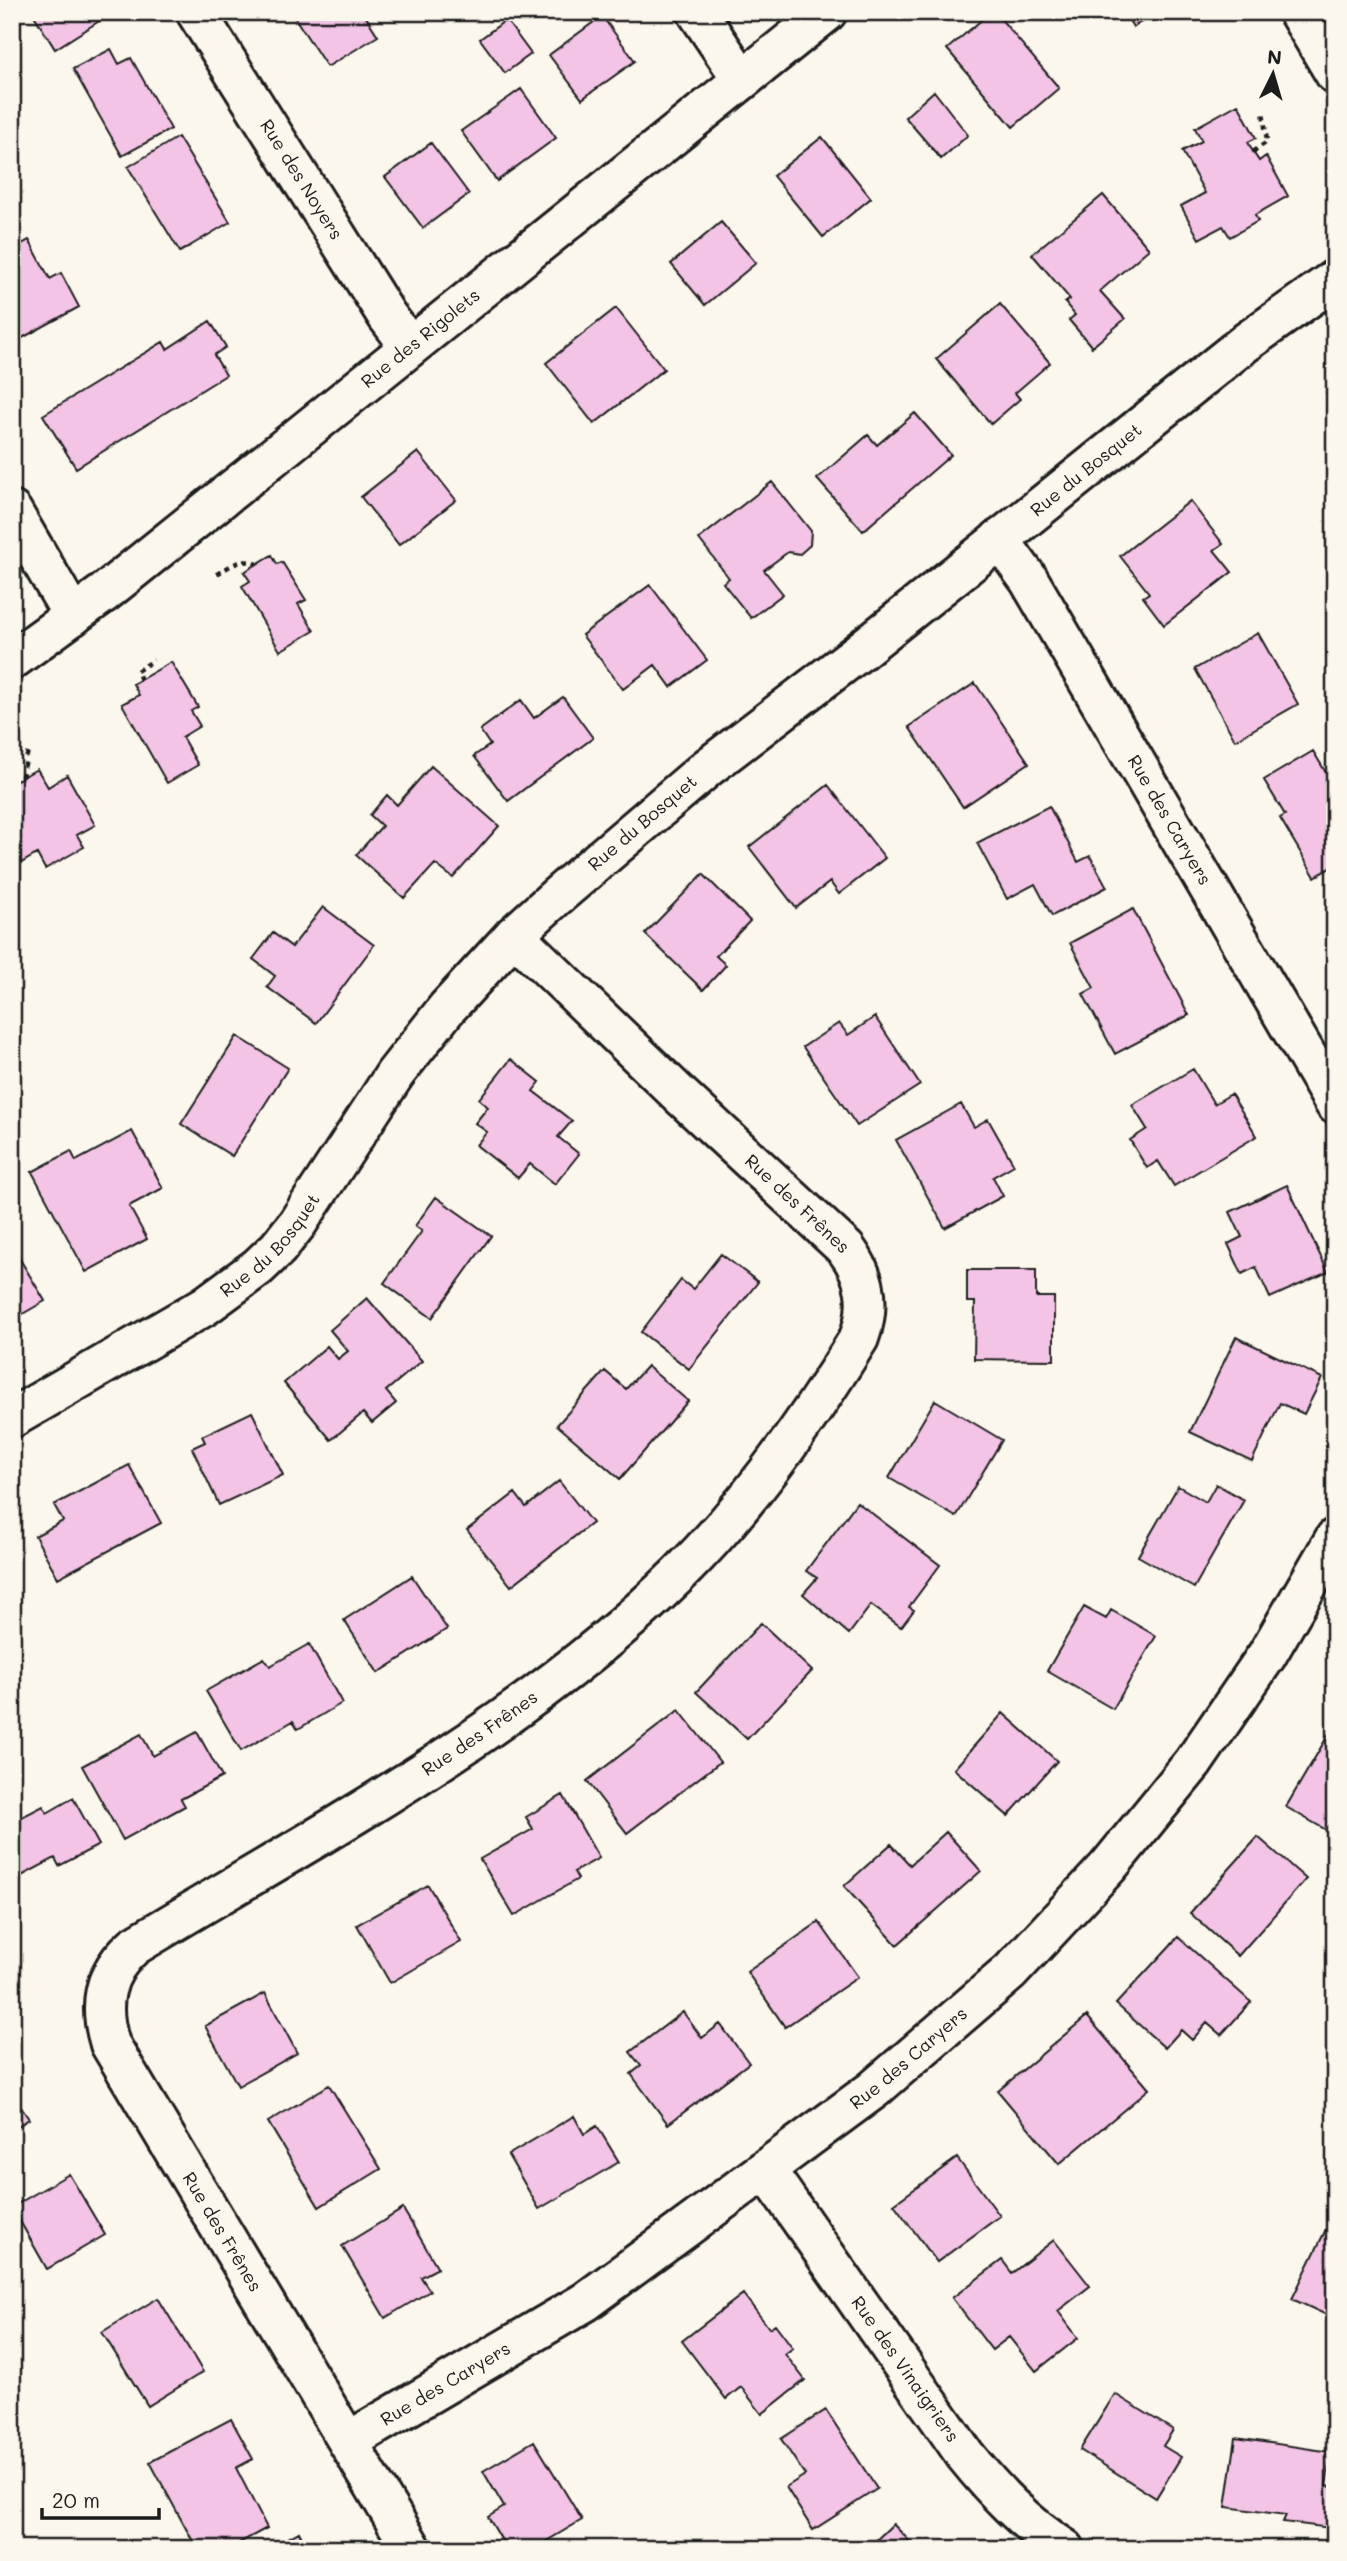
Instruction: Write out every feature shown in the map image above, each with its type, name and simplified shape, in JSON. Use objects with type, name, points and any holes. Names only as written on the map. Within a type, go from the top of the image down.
[{"type":"street","name":"Rue des Noyers","points":[[196,12],[387,316],[409,345]]},
{"type":"street","points":[[697,12],[743,79]]},
{"type":"street","name":"Rue des Rigolets","points":[[12,660],[73,616],[827,12]]},
{"type":"street","points":[[1298,12],[1335,74]]},
{"type":"street","name":"Rue du Bosquet","points":[[12,1418],[236,1286],[278,1248],[395,1074],[462,990],[514,935],[609,850],[707,768],[1234,351],[1335,279]]},
{"type":"street","points":[[12,511],[73,616]]},
{"type":"street","name":"Rue des Caryers","points":[[999,539],[1029,580],[1335,1104]]},
{"type":"street","name":"Rue des Frênes","points":[[412,2549],[110,2044],[102,2009],[113,1969],[134,1946],[494,1727],[634,1615],[681,1572],[750,1493],[833,1379],[859,1338],[865,1321],[864,1283],[857,1264],[846,1249],[682,1097],[514,935]]},
{"type":"street","name":"Rue des Caryers","points":[[349,2441],[585,2302],[873,2090],[939,2036],[1010,1972],[1079,1901],[1136,1834],[1242,1695],[1335,1538]]},
{"type":"street","name":"Rue des Vinaigriers","points":[[766,2170],[965,2455],[990,2486],[1019,2514],[1065,2549]]},
{"type":"path","points":[[1253,152],[1267,142],[1263,111]]},
{"type":"path","points":[[217,574],[235,563],[248,560],[257,564]]},
{"type":"path","points":[[141,680],[137,671],[154,660]]},
{"type":"path","points":[[22,777],[28,751]]},
{"type":"building","points":[[32,12],[101,12],[104,18],[55,49]]},
{"type":"building","points":[[291,12],[363,12],[378,36],[327,67]]},
{"type":"building","points":[[991,12],[995,12],[1059,88],[1013,127],[947,49]]},
{"type":"building","points":[[1124,12],[1158,12],[1133,27]]},
{"type":"building","points":[[602,16],[635,61],[582,99],[549,55]]},
{"type":"building","points":[[506,20],[531,54],[505,73],[480,39]]},
{"type":"building","points":[[111,49],[119,64],[131,58],[171,129],[122,156],[73,69]]},
{"type":"building","points":[[521,89],[556,138],[497,181],[461,131]]},
{"type":"building","points":[[934,91],[968,135],[941,159],[905,117]]},
{"type":"building","points":[[1238,104],[1256,138],[1248,142],[1253,152],[1259,161],[1266,156],[1288,196],[1255,215],[1258,221],[1230,237],[1223,226],[1199,239],[1181,206],[1205,193],[1182,151],[1202,141],[1195,128]]},
{"type":"building","points":[[178,137],[230,222],[180,252],[128,167]]},
{"type":"building","points":[[822,137],[871,198],[823,237],[773,176]]},
{"type":"building","points":[[431,143],[469,194],[423,228],[385,177]]},
{"type":"building","points":[[1103,195],[1149,249],[1100,291],[1125,319],[1092,347],[1069,320],[1075,315],[1065,303],[1070,299],[1032,254]]},
{"type":"building","points":[[721,222],[756,263],[705,305],[671,264]]},
{"type":"building","points":[[29,240],[50,279],[61,273],[79,307],[13,343],[12,249]]},
{"type":"building","points":[[1000,304],[1050,363],[1015,393],[1020,399],[991,424],[936,359]]},
{"type":"building","points":[[616,308],[664,369],[594,424],[546,363]]},
{"type":"building","points":[[210,321],[226,347],[214,355],[226,375],[76,468],[43,415],[163,342],[167,349]]},
{"type":"building","points":[[1335,387],[1335,407],[1326,392]]},
{"type":"building","points":[[915,413],[951,455],[863,531],[817,479],[868,435],[877,445]]},
{"type":"building","points":[[418,452],[456,500],[399,545],[361,497]]},
{"type":"building","points":[[772,482],[811,531],[810,545],[800,554],[788,552],[764,570],[783,594],[751,618],[723,583],[729,578],[699,539]]},
{"type":"building","points":[[1190,501],[1223,544],[1214,550],[1232,572],[1164,625],[1143,597],[1149,593],[1120,556]]},
{"type":"building","points":[[272,555],[277,564],[282,562],[306,600],[298,604],[314,631],[280,651],[242,586],[250,581],[244,572]]},
{"type":"building","points":[[650,585],[707,660],[671,687],[655,665],[623,689],[582,635]]},
{"type":"building","points":[[1258,633],[1298,704],[1235,740],[1195,669]]},
{"type":"building","points":[[171,662],[198,707],[191,711],[200,726],[182,737],[198,765],[167,783],[122,704],[139,695],[133,684]]},
{"type":"building","points":[[975,683],[1029,763],[963,807],[909,727]]},
{"type":"building","points":[[563,697],[593,738],[508,801],[474,756],[490,745],[480,730],[521,700],[534,718]]},
{"type":"building","points":[[1313,751],[1331,781],[1335,779],[1335,865],[1315,877],[1280,818],[1285,815],[1264,780]]},
{"type":"building","points":[[431,766],[499,826],[453,878],[435,864],[404,898],[356,855],[382,826],[370,815],[387,795],[397,805]]},
{"type":"building","points":[[37,769],[48,787],[67,775],[95,825],[77,835],[84,847],[45,869],[37,854],[16,866],[12,860],[12,783]]},
{"type":"building","points":[[828,785],[885,858],[839,894],[830,882],[796,908],[749,847]]},
{"type":"building","points":[[1049,806],[1078,862],[1090,856],[1107,887],[1052,916],[1035,884],[1007,899],[977,843]]},
{"type":"building","points":[[703,874],[750,921],[716,956],[726,965],[703,990],[645,934]]},
{"type":"building","points":[[323,907],[374,945],[316,1023],[267,987],[275,976],[253,959],[273,933],[292,947]]},
{"type":"building","points":[[1133,909],[1189,1015],[1115,1054],[1083,994],[1094,988],[1070,943]]},
{"type":"building","points":[[875,1017],[920,1085],[857,1126],[803,1047],[839,1023],[848,1035]]},
{"type":"building","points":[[237,1036],[288,1068],[232,1156],[181,1124]]},
{"type":"building","points":[[511,1059],[540,1082],[533,1091],[572,1121],[558,1137],[579,1154],[555,1184],[530,1164],[518,1178],[476,1145],[487,1132],[475,1123],[488,1107],[479,1099]]},
{"type":"building","points":[[1193,1069],[1214,1104],[1231,1094],[1257,1136],[1174,1186],[1158,1161],[1147,1168],[1130,1140],[1147,1129],[1132,1105]]},
{"type":"building","points":[[961,1104],[974,1127],[988,1119],[1014,1165],[993,1177],[1003,1196],[945,1228],[896,1140]]},
{"type":"building","points":[[132,1131],[163,1188],[129,1206],[147,1239],[86,1272],[32,1172],[71,1151],[76,1161]]},
{"type":"building","points":[[1287,1185],[1328,1272],[1270,1298],[1256,1267],[1242,1274],[1228,1244],[1242,1237],[1230,1212]]},
{"type":"building","points":[[436,1197],[491,1236],[432,1318],[384,1283],[422,1231],[415,1226]]},
{"type":"building","points":[[12,1246],[45,1301],[12,1320]]},
{"type":"building","points":[[721,1254],[758,1282],[689,1369],[641,1332],[681,1280],[693,1289]]},
{"type":"building","points":[[967,1270],[1036,1270],[1036,1297],[1054,1297],[1054,1360],[974,1359],[975,1302],[967,1302]]},
{"type":"building","points":[[367,1298],[422,1361],[386,1391],[396,1403],[372,1423],[363,1413],[331,1440],[284,1383],[327,1346],[338,1359],[348,1351],[330,1330]]},
{"type":"building","points":[[1236,1337],[1322,1378],[1304,1414],[1280,1403],[1252,1461],[1190,1432]]},
{"type":"building","points":[[647,1366],[688,1401],[620,1479],[557,1425],[605,1371],[626,1389]]},
{"type":"building","points":[[935,1400],[1002,1440],[956,1517],[889,1478]]},
{"type":"building","points":[[252,1412],[283,1475],[219,1505],[192,1448],[205,1442],[202,1436]]},
{"type":"building","points":[[129,1465],[161,1523],[58,1578],[35,1536],[63,1521],[54,1505]]},
{"type":"building","points":[[559,1481],[592,1523],[511,1586],[467,1530],[515,1493],[526,1507]]},
{"type":"building","points":[[1216,1484],[1244,1500],[1194,1588],[1138,1556],[1178,1486],[1206,1502]]},
{"type":"building","points":[[857,1502],[940,1565],[909,1607],[914,1610],[901,1627],[871,1605],[849,1634],[803,1594],[817,1578],[806,1571]]},
{"type":"building","points":[[412,1576],[447,1629],[378,1673],[344,1620]]},
{"type":"building","points":[[1084,1607],[1106,1619],[1111,1610],[1156,1636],[1113,1709],[1047,1671]]},
{"type":"building","points":[[761,1623],[812,1671],[747,1739],[696,1692]]},
{"type":"building","points":[[309,1644],[342,1703],[298,1729],[293,1721],[241,1751],[206,1691],[264,1658],[270,1666]]},
{"type":"building","points":[[679,1710],[720,1762],[627,1833],[587,1781]]},
{"type":"building","points":[[1003,1713],[1057,1761],[1008,1816],[954,1769]]},
{"type":"building","points":[[1335,1725],[1335,1835],[1286,1807]]},
{"type":"building","points":[[197,1732],[222,1777],[181,1799],[185,1806],[123,1840],[82,1766],[141,1734],[153,1756]]},
{"type":"building","points":[[563,1795],[599,1858],[574,1872],[578,1879],[514,1916],[480,1859],[533,1829],[526,1817]]},
{"type":"building","points":[[73,1798],[99,1845],[59,1866],[55,1858],[12,1881],[12,1822],[43,1806],[47,1813]]},
{"type":"building","points":[[946,1832],[981,1871],[897,1945],[844,1886],[891,1844],[910,1865]]},
{"type":"building","points":[[1258,1837],[1306,1879],[1238,1956],[1190,1913]]},
{"type":"building","points":[[428,1885],[461,1942],[390,1983],[357,1925]]},
{"type":"building","points":[[819,1922],[858,1977],[785,2027],[747,1972]]},
{"type":"building","points":[[1178,1937],[1251,2002],[1221,2035],[1207,2023],[1192,2040],[1181,2030],[1165,2048],[1116,2004]]},
{"type":"building","points":[[265,1993],[297,2053],[238,2086],[205,2026]]},
{"type":"building","points":[[683,2012],[702,2038],[720,2024],[749,2063],[668,2124],[631,2074],[641,2066],[630,2052]]},
{"type":"building","points":[[1087,2016],[1149,2089],[1059,2164],[998,2091]]},
{"type":"building","points":[[329,2085],[381,2169],[319,2207],[268,2122]]},
{"type":"building","points":[[12,2094],[29,2119],[12,2130]]},
{"type":"building","points":[[574,2116],[584,2134],[597,2126],[619,2162],[539,2209],[508,2155]]},
{"type":"building","points":[[957,2158],[1000,2216],[937,2262],[894,2204]]},
{"type":"building","points":[[69,2174],[105,2235],[47,2269],[12,2207]]},
{"type":"building","points":[[403,2209],[438,2268],[421,2277],[430,2291],[385,2318],[342,2246]]},
{"type":"building","points":[[1329,2223],[1335,2225],[1335,2319],[1292,2299]]},
{"type":"building","points":[[1054,2240],[1090,2286],[1058,2311],[1078,2338],[1036,2371],[1009,2337],[992,2350],[952,2298],[1002,2260],[1012,2273]]},
{"type":"building","points":[[743,2294],[769,2328],[775,2324],[793,2348],[785,2354],[805,2380],[762,2414],[741,2387],[726,2399],[682,2341]]},
{"type":"building","points":[[158,2298],[203,2372],[148,2406],[102,2332]]},
{"type":"building","points":[[1115,2394],[1173,2430],[1163,2446],[1181,2457],[1156,2498],[1080,2450]]},
{"type":"building","points":[[826,2410],[877,2489],[813,2530],[786,2487],[805,2475],[781,2439]]},
{"type":"building","points":[[231,2419],[253,2459],[236,2468],[267,2528],[228,2549],[197,2549],[150,2462]]},
{"type":"building","points":[[1236,2438],[1331,2452],[1326,2486],[1335,2488],[1330,2528],[1283,2522],[1286,2515],[1226,2507]]},
{"type":"building","points":[[534,2441],[582,2520],[533,2549],[507,2549],[488,2517],[504,2507],[483,2471]]},
{"type":"building","points":[[893,2524],[917,2549],[868,2549],[868,2548]]},
{"type":"building","points":[[299,2532],[308,2549],[269,2549]]}]
